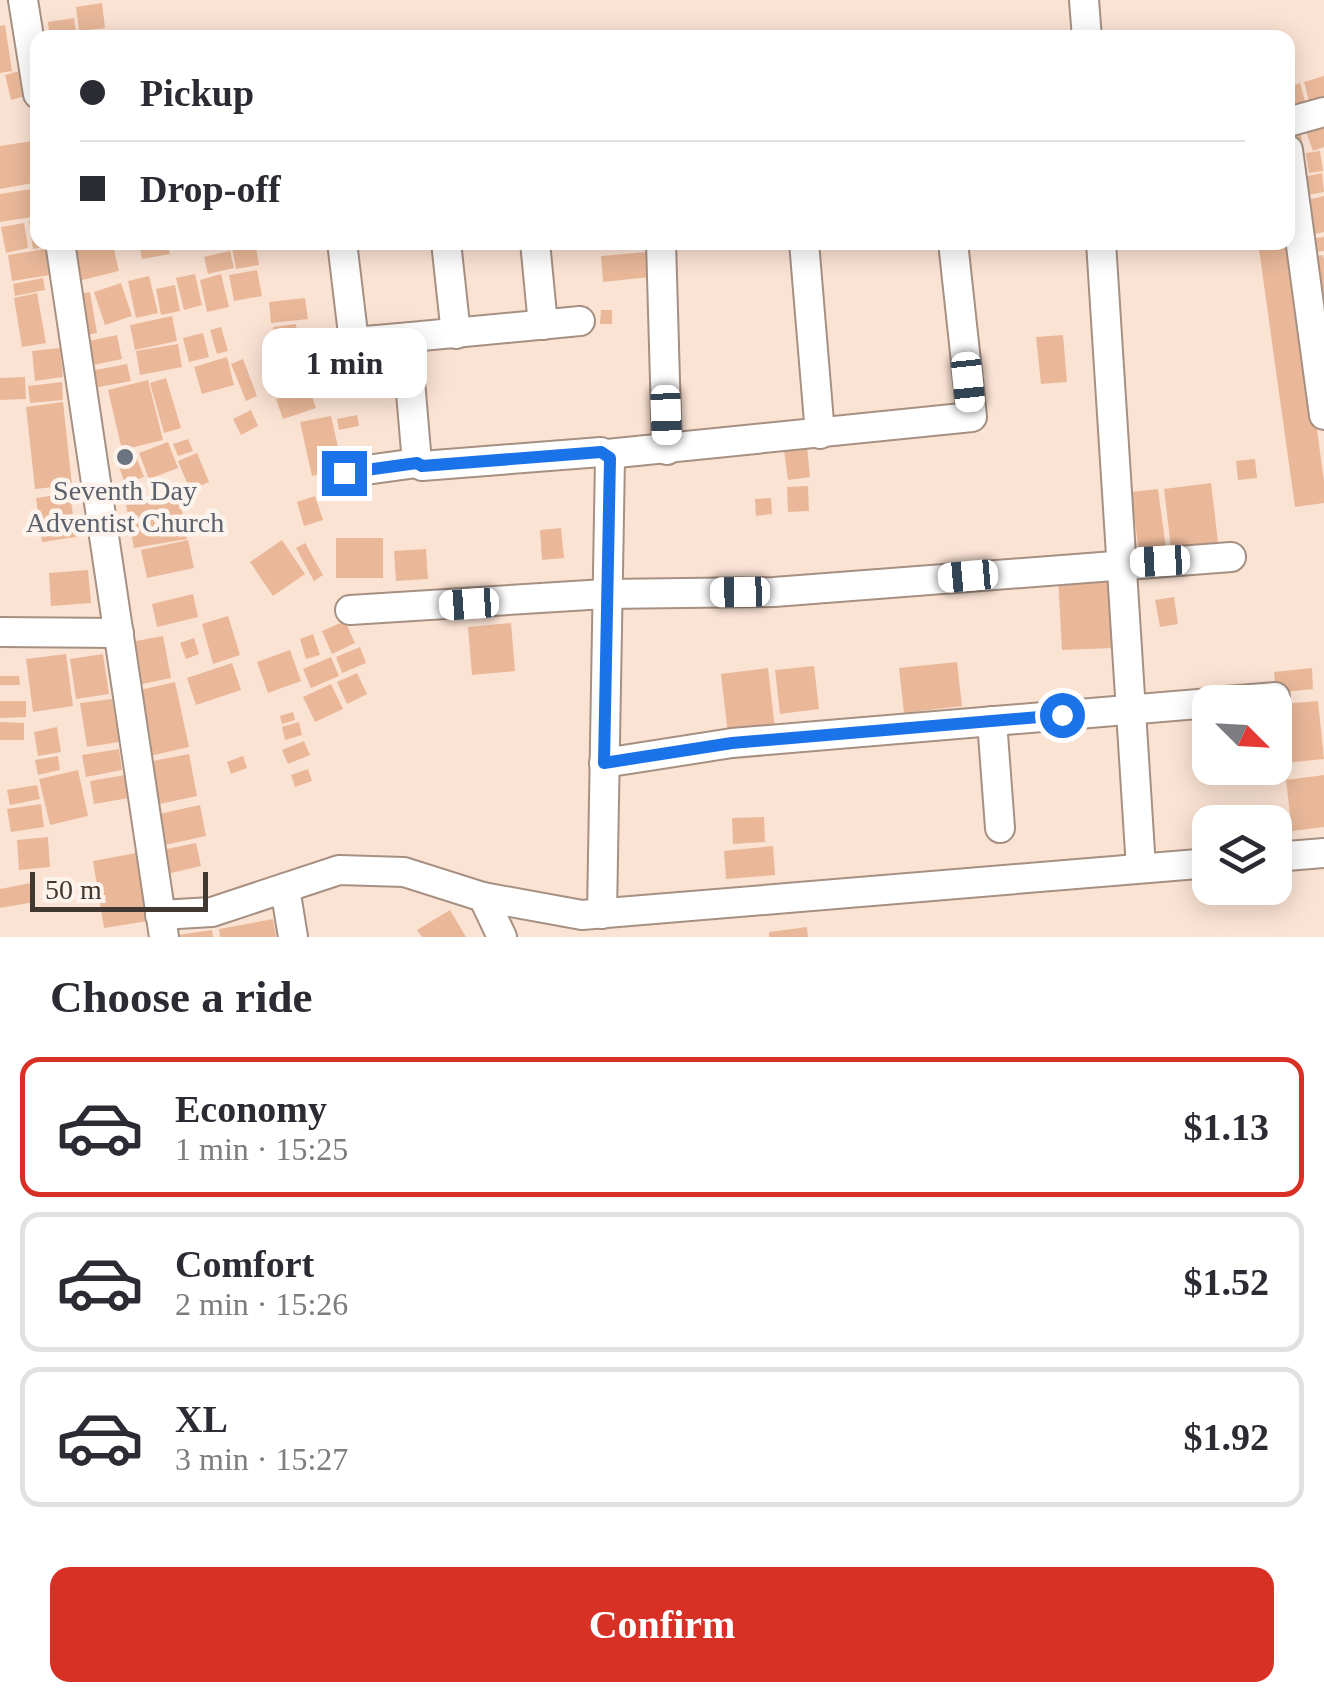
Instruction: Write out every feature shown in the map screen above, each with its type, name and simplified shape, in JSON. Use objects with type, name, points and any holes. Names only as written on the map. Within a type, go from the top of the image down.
[{"type":"street","points":[[23,0],[30,44]]},
{"type":"street","points":[[1084,0],[1086,30]]},
{"type":"street","points":[[1295,120],[1324,112]]},
{"type":"street","points":[[1295,201],[1324,414]]},
{"type":"street","points":[[61,250],[162,926],[339,870],[404,872],[483,897],[582,915],[1192,864]]},
{"type":"street","points":[[343,250],[354,342],[580,321]]},
{"type":"street","points":[[447,250],[456,334]]},
{"type":"street","points":[[536,250],[543,324]]},
{"type":"street","points":[[661,250],[667,450]]},
{"type":"street","points":[[805,250],[820,434]]},
{"type":"street","points":[[344,473],[417,463],[422,466],[667,450],[972,416],[953,250]]},
{"type":"street","points":[[1102,250],[1142,868]]},
{"type":"street","points":[[411,338],[407,346],[417,463]]},
{"type":"street","points":[[602,914],[610,458],[607,454]]},
{"type":"street","points":[[350,610],[606,594],[774,592],[1230,557]]},
{"type":"street","points":[[0,632],[118,633]]},
{"type":"street","points":[[604,763],[732,743],[1192,705]]},
{"type":"street","points":[[992,721],[1000,828]]},
{"type":"street","points":[[1292,856],[1324,853]]},
{"type":"street","points":[[284,888],[293,937]]},
{"type":"street","points":[[483,897],[502,937]]},
{"type":"building","points":[[102,3],[105,28],[79,30],[76,7]]},
{"type":"building","points":[[74,18],[76,30],[49,30],[48,22]]},
{"type":"building","points":[[5,25],[12,71],[0,73],[0,26]]},
{"type":"building","points":[[24,70],[29,95],[11,100],[5,75]]},
{"type":"building","points":[[1324,76],[1324,105],[1311,109],[1304,82]]},
{"type":"building","points":[[1300,83],[1308,112],[1295,116],[1295,85]]},
{"type":"building","points":[[1324,121],[1324,147],[1313,151],[1305,129]]},
{"type":"building","points":[[1295,130],[1300,130],[1307,171],[1295,173]]},
{"type":"building","points":[[30,141],[30,183],[0,189],[0,146]]},
{"type":"building","points":[[1320,151],[1323,171],[1309,173],[1306,153]]},
{"type":"building","points":[[1322,173],[1324,192],[1297,197],[1295,179]]},
{"type":"building","points":[[30,189],[30,217],[0,222],[0,194]]},
{"type":"building","points":[[1324,196],[1324,232],[1306,236],[1299,202]]},
{"type":"building","points":[[24,223],[28,248],[6,253],[1,227]]},
{"type":"building","points":[[1324,237],[1324,251],[1306,253],[1304,239]]},
{"type":"building","points":[[46,250],[50,275],[12,281],[8,255]]},
{"type":"building","points":[[114,250],[119,271],[74,282],[67,253]]},
{"type":"building","points":[[140,250],[169,250],[170,254],[142,259]]},
{"type":"building","points":[[233,250],[256,250],[259,265],[236,269]]},
{"type":"building","points":[[1259,250],[1292,250],[1324,481],[1324,503],[1295,507]]},
{"type":"building","points":[[230,251],[234,268],[208,274],[204,257]]},
{"type":"building","points":[[648,252],[650,277],[603,282],[601,256]]},
{"type":"building","points":[[1323,255],[1324,259],[1324,349],[1308,257]]},
{"type":"building","points":[[257,270],[262,296],[234,301],[229,275]]},
{"type":"building","points":[[195,274],[202,305],[184,310],[176,278]]},
{"type":"building","points":[[221,274],[229,307],[207,312],[200,280]]},
{"type":"building","points":[[149,276],[158,313],[136,318],[128,281]]},
{"type":"building","points":[[43,278],[45,290],[15,296],[13,284]]},
{"type":"building","points":[[121,283],[132,316],[105,325],[94,292]]},
{"type":"building","points":[[175,285],[180,311],[161,315],[156,289]]},
{"type":"building","points":[[90,292],[97,333],[82,336],[74,295]]},
{"type":"building","points":[[37,293],[46,343],[22,347],[14,298]]},
{"type":"building","points":[[305,298],[308,319],[271,323],[269,302]]},
{"type":"building","points":[[601,310],[612,310],[612,324],[600,324]]},
{"type":"building","points":[[172,316],[177,341],[135,350],[130,325]]},
{"type":"building","points":[[296,324],[298,341],[275,344],[273,327]]},
{"type":"building","points":[[221,327],[228,351],[217,354],[210,330]]},
{"type":"building","points":[[203,333],[209,357],[189,362],[183,338]]},
{"type":"building","points":[[117,335],[122,359],[84,367],[79,343]]},
{"type":"building","points":[[1063,335],[1067,382],[1041,384],[1036,337]]},
{"type":"building","points":[[178,344],[182,367],[140,375],[136,351]]},
{"type":"building","points":[[60,348],[63,377],[35,381],[32,351]]},
{"type":"building","points":[[227,357],[234,385],[202,394],[194,367]]},
{"type":"building","points":[[243,359],[257,396],[246,401],[231,364]]},
{"type":"building","points":[[127,364],[131,381],[94,388],[90,371]]},
{"type":"building","points":[[25,377],[26,399],[0,400],[0,378]]},
{"type":"building","points":[[166,378],[181,428],[164,433],[150,383]]},
{"type":"building","points":[[148,380],[163,440],[122,450],[108,390]]},
{"type":"building","points":[[62,382],[63,400],[30,403],[28,386]]},
{"type":"building","points":[[309,388],[316,408],[283,419],[276,399]]},
{"type":"building","points":[[63,402],[72,485],[35,489],[26,407]]},
{"type":"building","points":[[251,410],[258,426],[241,435],[233,419]]},
{"type":"building","points":[[357,415],[359,426],[339,430],[337,419]]},
{"type":"building","points":[[331,416],[343,469],[312,476],[300,422]]},
{"type":"building","points":[[188,439],[193,451],[178,456],[173,444]]},
{"type":"building","points":[[168,442],[178,468],[149,479],[139,453]]},
{"type":"building","points":[[807,447],[810,477],[788,480],[784,450]]},
{"type":"building","points":[[134,451],[144,477],[125,484],[116,458]]},
{"type":"building","points":[[197,453],[209,482],[190,490],[178,461]]},
{"type":"building","points":[[1255,459],[1257,478],[1238,480],[1236,461]]},
{"type":"building","points":[[1211,483],[1218,542],[1171,548],[1164,489]]},
{"type":"building","points":[[808,486],[809,511],[788,512],[787,487]]},
{"type":"building","points":[[1158,489],[1166,549],[1139,552],[1131,492]]},
{"type":"building","points":[[70,493],[76,537],[42,542],[36,498]]},
{"type":"building","points":[[179,495],[187,539],[134,548],[126,505]]},
{"type":"building","points":[[315,496],[323,520],[304,526],[297,502]]},
{"type":"building","points":[[771,498],[772,514],[756,516],[755,499]]},
{"type":"building","points":[[561,528],[564,558],[542,560],[540,530]]},
{"type":"building","points":[[336,538],[383,538],[383,578],[336,578]]},
{"type":"building","points":[[188,540],[194,568],[147,578],[141,550]]},
{"type":"building","points":[[282,540],[305,574],[273,596],[250,562]]},
{"type":"building","points":[[305,543],[323,575],[314,581],[296,548]]},
{"type":"building","points":[[426,549],[428,579],[396,581],[394,551]]},
{"type":"building","points":[[88,570],[91,603],[51,606],[49,573]]},
{"type":"building","points":[[1108,574],[1112,648],[1062,650],[1058,576]]},
{"type":"building","points":[[193,594],[198,617],[157,627],[152,604]]},
{"type":"building","points":[[1174,597],[1178,624],[1160,627],[1155,600]]},
{"type":"building","points":[[228,616],[240,655],[213,664],[202,624]]},
{"type":"building","points":[[345,621],[355,643],[332,654],[322,631]]},
{"type":"building","points":[[511,623],[515,671],[472,675],[468,627]]},
{"type":"building","points":[[313,634],[320,655],[306,659],[300,639]]},
{"type":"building","points":[[163,636],[171,678],[133,686],[125,643]]},
{"type":"building","points":[[194,638],[199,654],[186,659],[180,643]]},
{"type":"building","points":[[360,647],[366,663],[342,673],[336,657]]},
{"type":"building","points":[[290,650],[301,681],[268,693],[257,662]]},
{"type":"building","points":[[66,654],[73,706],[33,712],[26,659]]},
{"type":"building","points":[[103,654],[109,694],[76,699],[70,659]]},
{"type":"building","points":[[331,657],[339,676],[311,688],[303,669]]},
{"type":"building","points":[[957,662],[962,706],[904,713],[899,668]]},
{"type":"building","points":[[232,663],[241,690],[196,705],[187,678]]},
{"type":"building","points":[[814,666],[819,709],[780,714],[775,670]]},
{"type":"building","points":[[768,668],[775,729],[728,735],[721,674]]},
{"type":"building","points":[[1312,668],[1313,689],[1292,691],[1292,685],[1275,685],[1274,672]]},
{"type":"building","points":[[357,673],[367,694],[347,704],[337,682]]},
{"type":"building","points":[[0,676],[19,676],[20,685],[0,685]]},
{"type":"building","points":[[175,682],[189,747],[150,756],[136,691]]},
{"type":"building","points":[[331,684],[343,709],[315,722],[303,697]]},
{"type":"building","points":[[112,699],[119,742],[87,747],[80,703]]},
{"type":"building","points":[[0,701],[26,701],[26,717],[0,718]]},
{"type":"building","points":[[1318,701],[1324,759],[1292,762],[1292,703]]},
{"type":"building","points":[[293,712],[295,720],[282,724],[280,716]]},
{"type":"building","points":[[0,722],[24,723],[24,740],[0,740]]},
{"type":"building","points":[[299,722],[302,735],[285,740],[282,727]]},
{"type":"building","points":[[57,727],[61,752],[38,756],[34,732]]},
{"type":"building","points":[[304,741],[310,755],[288,764],[282,750]]},
{"type":"building","points":[[119,749],[122,770],[86,777],[82,755]]},
{"type":"building","points":[[189,754],[197,796],[155,805],[147,762]]},
{"type":"building","points":[[58,756],[60,770],[38,775],[35,760]]},
{"type":"building","points":[[243,756],[247,768],[231,774],[227,762]]},
{"type":"building","points":[[308,769],[312,781],[295,787],[291,775]]},
{"type":"building","points":[[78,770],[88,816],[50,825],[39,779]]},
{"type":"building","points":[[125,775],[129,798],[94,804],[90,781]]},
{"type":"building","points":[[1324,775],[1324,827],[1292,831],[1292,805],[1287,785],[1292,785],[1292,779]]},
{"type":"building","points":[[37,785],[40,799],[10,805],[7,790]]},
{"type":"building","points":[[41,804],[44,827],[11,832],[7,809]]},
{"type":"building","points":[[200,805],[206,836],[165,845],[159,814]]},
{"type":"building","points":[[764,817],[765,842],[733,844],[732,818]]},
{"type":"building","points":[[48,837],[50,867],[19,870],[17,840]]},
{"type":"building","points":[[196,843],[201,866],[167,874],[162,850]]},
{"type":"building","points":[[773,846],[775,875],[726,879],[724,851]]},
{"type":"building","points":[[136,853],[148,921],[104,928],[93,861]]},
{"type":"building","points":[[31,883],[34,902],[0,908],[0,889]]},
{"type":"building","points":[[450,910],[466,937],[422,937],[417,930]]},
{"type":"building","points":[[273,919],[276,937],[220,937],[219,929]]},
{"type":"building","points":[[807,927],[808,937],[769,937],[769,932]]},
{"type":"building","points":[[212,930],[213,937],[177,937],[177,935]]},
{"type":"place","name":"Seventh Day Adventist Church","points":[[125,457]]},
{"type":"route","points":[[344,473],[417,463],[422,466],[607,454],[610,458],[604,763],[732,743],[1062,715]]}]
